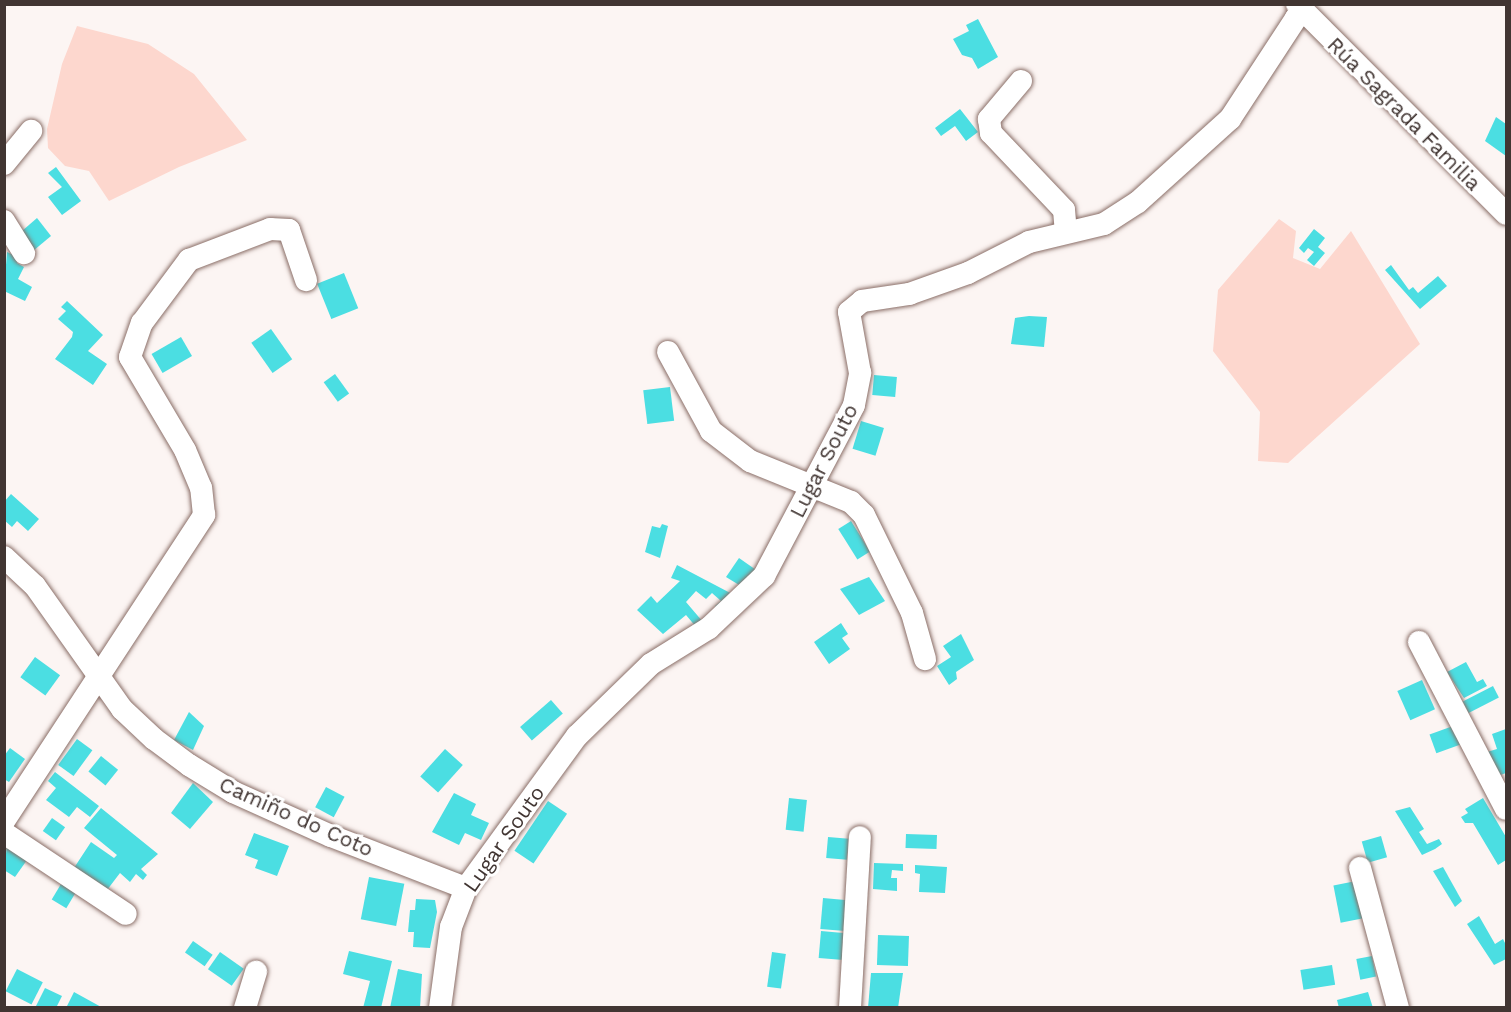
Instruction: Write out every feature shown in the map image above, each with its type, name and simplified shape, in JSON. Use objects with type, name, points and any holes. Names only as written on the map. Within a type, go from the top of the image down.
[{"type":"street","name":"Rúa Sagrada Familia","points":[[1300,9],[1506,214]]},
{"type":"street","name":"Lugar Souto","points":[[440,1008],[451,927],[466,888],[577,736],[651,664],[709,628],[764,576],[854,405],[860,374],[849,312],[862,301],[909,294],[968,273],[1029,242],[1066,231],[1104,224],[1138,202],[1230,119],[1300,9]]},
{"type":"street","points":[[1021,81],[989,119],[991,133],[1064,210],[1066,231]]},
{"type":"street","points":[[4,164],[31,131]]},
{"type":"street","points":[[4,221],[24,253]]},
{"type":"street","points":[[4,821],[204,515],[201,488],[185,450],[130,357],[142,323],[189,260],[270,229],[289,230],[306,280]]},
{"type":"street","points":[[668,352],[711,431],[750,461],[851,502],[864,515],[912,613],[924,659]]},
{"type":"street","name":"Camiño do Coto","points":[[4,556],[36,586],[122,709],[154,739],[233,792],[331,836],[466,888]]},
{"type":"street","points":[[1419,642],[1503,796]]},
{"type":"street","points":[[4,833],[126,914]]},
{"type":"street","points":[[850,1008],[860,837]]},
{"type":"street","points":[[1360,868],[1398,1008]]},
{"type":"street","points":[[245,1008],[256,972]]},
{"type":"shaded area","points":[[77,26],[148,44],[194,74],[247,140],[179,167],[109,201],[89,171],[65,166],[48,148],[47,129],[62,64]]},
{"type":"shaded area","points":[[1279,219],[1296,231],[1293,258],[1320,269],[1351,231],[1420,344],[1288,463],[1258,461],[1260,412],[1213,351],[1218,290]]},
{"type":"building","points":[[978,19],[998,57],[978,69],[972,58],[962,55],[953,39],[969,31],[966,25]]},
{"type":"building","points":[[960,109],[978,132],[966,141],[955,126],[941,136],[935,128]]},
{"type":"building","points":[[1496,117],[1506,124],[1506,156],[1485,141]]},
{"type":"building","points":[[56,167],[81,201],[62,215],[48,197],[62,187],[48,173]]},
{"type":"building","points":[[37,218],[51,236],[33,251],[22,231]]},
{"type":"building","points":[[1314,229],[1325,238],[1318,247],[1325,253],[1314,266],[1307,260],[1314,252],[1308,248],[1304,253],[1299,248]]},
{"type":"building","points":[[7,252],[20,258],[17,263],[24,267],[18,279],[32,287],[25,301],[4,291]]},
{"type":"building","points":[[1391,265],[1409,290],[1413,287],[1418,293],[1438,276],[1447,286],[1420,309],[1385,270]]},
{"type":"building","points":[[344,273],[358,308],[331,319],[317,284]]},
{"type":"building","points":[[67,301],[103,335],[88,351],[107,364],[93,385],[55,359],[72,337],[73,332],[58,319],[66,311],[61,307]]},
{"type":"building","points":[[1047,317],[1044,347],[1011,344],[1015,318]]},
{"type":"building","points":[[271,329],[292,359],[273,373],[251,343]]},
{"type":"building","points":[[181,337],[192,356],[163,373],[152,354]]},
{"type":"building","points":[[335,374],[349,393],[338,402],[324,382]]},
{"type":"building","points":[[874,375],[897,377],[895,397],[872,395]]},
{"type":"building","points":[[670,387],[674,421],[647,424],[643,390]]},
{"type":"building","points":[[861,421],[884,428],[875,456],[853,449]]},
{"type":"building","points":[[11,494],[39,519],[28,531],[17,521],[12,527],[4,520],[4,502]]},
{"type":"building","points":[[851,521],[870,552],[857,559],[838,529]]},
{"type":"building","points":[[662,524],[668,526],[660,558],[645,552],[652,526],[660,528]]},
{"type":"building","points":[[739,558],[759,572],[744,588],[726,577]]},
{"type":"building","points":[[677,565],[736,596],[718,611],[715,606],[721,601],[712,593],[706,599],[696,591],[686,602],[703,622],[697,628],[686,615],[663,634],[637,610],[651,596],[657,603],[680,581],[671,578]]},
{"type":"building","points":[[869,577],[885,601],[859,615],[840,589]]},
{"type":"building","points":[[841,623],[848,634],[842,638],[850,649],[829,664],[814,642]]},
{"type":"building","points":[[961,634],[974,660],[956,672],[957,679],[949,685],[937,666],[951,657],[943,646]]},
{"type":"building","points":[[35,657],[60,675],[45,695],[20,677]]},
{"type":"building","points":[[1466,662],[1477,682],[1483,679],[1487,686],[1464,698],[1447,672]]},
{"type":"building","points":[[1422,680],[1435,709],[1410,720],[1397,691]]},
{"type":"building","points":[[1493,686],[1499,698],[1469,713],[1463,701]]},
{"type":"building","points":[[551,700],[563,714],[532,740],[520,727]]},
{"type":"building","points":[[189,712],[204,726],[193,750],[174,740]]},
{"type":"building","points":[[1453,726],[1460,745],[1436,753],[1430,735]]},
{"type":"building","points":[[1506,729],[1506,773],[1495,777],[1487,752],[1497,749],[1492,734]]},
{"type":"building","points":[[77,739],[92,750],[74,776],[58,765]]},
{"type":"building","points":[[10,748],[25,759],[9,782],[4,779],[4,756]]},
{"type":"building","points":[[445,749],[463,765],[438,793],[420,776]]},
{"type":"building","points":[[101,756],[118,770],[106,785],[88,772]]},
{"type":"building","points":[[55,772],[99,806],[90,817],[77,807],[69,817],[46,800],[56,788],[48,781]]},
{"type":"building","points":[[193,783],[213,802],[190,829],[171,813]]},
{"type":"building","points":[[326,787],[345,797],[334,817],[315,807]]},
{"type":"building","points":[[454,793],[476,804],[471,815],[489,823],[481,840],[465,833],[459,845],[432,832]]},
{"type":"building","points":[[789,798],[807,800],[804,832],[786,830]]},
{"type":"building","points":[[1483,798],[1506,837],[1506,860],[1498,865],[1473,823],[1465,823],[1461,817],[1468,813],[1465,809]]},
{"type":"building","points":[[548,801],[567,814],[534,864],[514,851]]},
{"type":"building","points":[[1410,807],[1424,829],[1419,832],[1427,844],[1439,839],[1442,844],[1422,855],[1395,811]]},
{"type":"building","points":[[101,808],[158,854],[141,869],[147,875],[143,880],[136,874],[130,882],[120,873],[104,894],[72,871],[91,842],[114,858],[117,855],[84,828]]},
{"type":"building","points":[[52,818],[65,827],[56,840],[43,831]]},
{"type":"building","points":[[254,833],[289,846],[277,876],[255,868],[258,860],[245,855]]},
{"type":"building","points":[[906,834],[937,835],[936,849],[906,848]]},
{"type":"building","points":[[1381,836],[1387,857],[1368,863],[1362,842]]},
{"type":"building","points":[[828,837],[849,839],[847,860],[826,858]]},
{"type":"building","points":[[7,845],[27,860],[15,877],[4,870]]},
{"type":"building","points":[[874,863],[903,864],[903,871],[892,870],[891,878],[897,878],[897,891],[873,889]]},
{"type":"building","points":[[915,865],[947,867],[945,893],[919,892],[920,874],[915,873]]},
{"type":"building","points":[[1443,867],[1462,901],[1455,907],[1433,871]]},
{"type":"building","points":[[369,877],[404,884],[396,926],[361,919]]},
{"type":"building","points":[[1356,881],[1363,918],[1341,923],[1333,885]]},
{"type":"building","points":[[61,884],[76,893],[66,908],[52,899]]},
{"type":"building","points":[[823,898],[848,900],[845,931],[820,929]]},
{"type":"building","points":[[416,899],[435,900],[437,912],[430,948],[413,947],[414,932],[408,932],[410,910],[415,910]]},
{"type":"building","points":[[1479,916],[1495,944],[1503,939],[1506,945],[1506,959],[1494,965],[1467,924]]},
{"type":"building","points":[[821,931],[846,933],[844,960],[819,958]]},
{"type":"building","points":[[878,935],[909,936],[908,966],[877,965]]},
{"type":"building","points":[[193,941],[213,955],[205,966],[185,952]]},
{"type":"building","points":[[349,951],[392,961],[381,1008],[363,1008],[370,981],[343,974]]},
{"type":"building","points":[[220,952],[244,969],[232,986],[208,969]]},
{"type":"building","points":[[772,952],[786,954],[781,989],[767,987]]},
{"type":"building","points":[[1372,956],[1376,977],[1360,980],[1356,959]]},
{"type":"building","points":[[1332,965],[1335,985],[1304,990],[1300,970]]},
{"type":"building","points":[[17,969],[43,982],[31,1004],[6,991]]},
{"type":"building","points":[[398,969],[422,974],[420,1008],[390,1008]]},
{"type":"building","points":[[871,973],[903,973],[898,1008],[868,1008]]},
{"type":"building","points":[[45,988],[62,996],[56,1008],[35,1008]]},
{"type":"building","points":[[74,992],[103,1008],[66,1008]]},
{"type":"building","points":[[1368,992],[1373,1008],[1339,1008],[1337,1000]]}]
